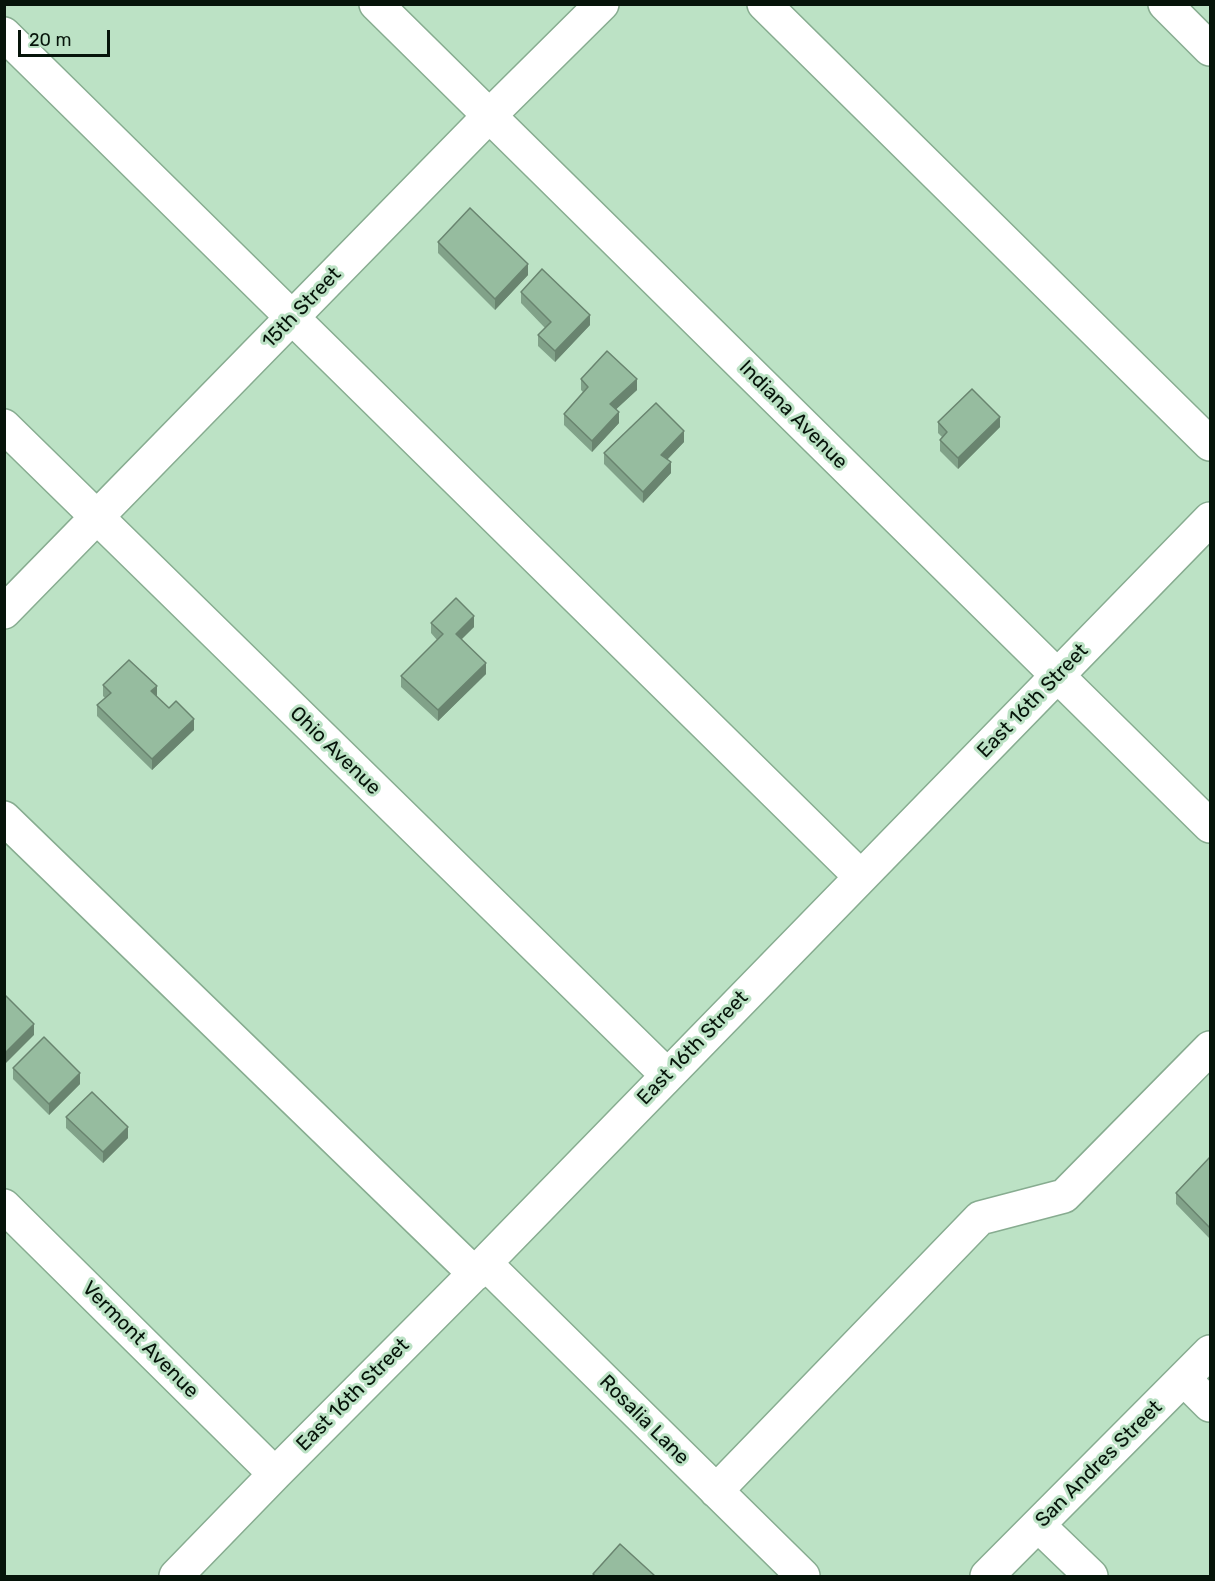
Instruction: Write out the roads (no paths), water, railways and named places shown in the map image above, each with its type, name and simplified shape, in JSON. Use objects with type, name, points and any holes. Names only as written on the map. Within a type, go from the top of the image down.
[{"type":"street","name":"Indiana Avenue","points":[[376,4],[1058,675],[1204,807]]},
{"type":"street","name":"15th Street","points":[[4,612],[489,116],[602,4]]},
{"type":"street","points":[[764,4],[1210,444]]},
{"type":"street","points":[[1165,4],[1210,49]]},
{"type":"street","points":[[4,34],[861,877]]},
{"type":"street","name":"Ohio Avenue","points":[[4,426],[667,1076]]},
{"type":"street","name":"East 16th Street","points":[[176,1576],[480,1269],[1210,519]]},
{"type":"street","name":"Rosalia Lane","points":[[4,818],[803,1576]]},
{"type":"street","points":[[716,1491],[981,1218],[1064,1196],[1210,1048]]},
{"type":"street","name":"Vermont Avenue","points":[[4,1206],[275,1474]]},
{"type":"street","name":"San Andres Street","points":[[987,1576],[1210,1352]]},
{"type":"street","points":[[1184,1379],[1210,1405]]},
{"type":"street","points":[[1038,1525],[1091,1576]]}]
